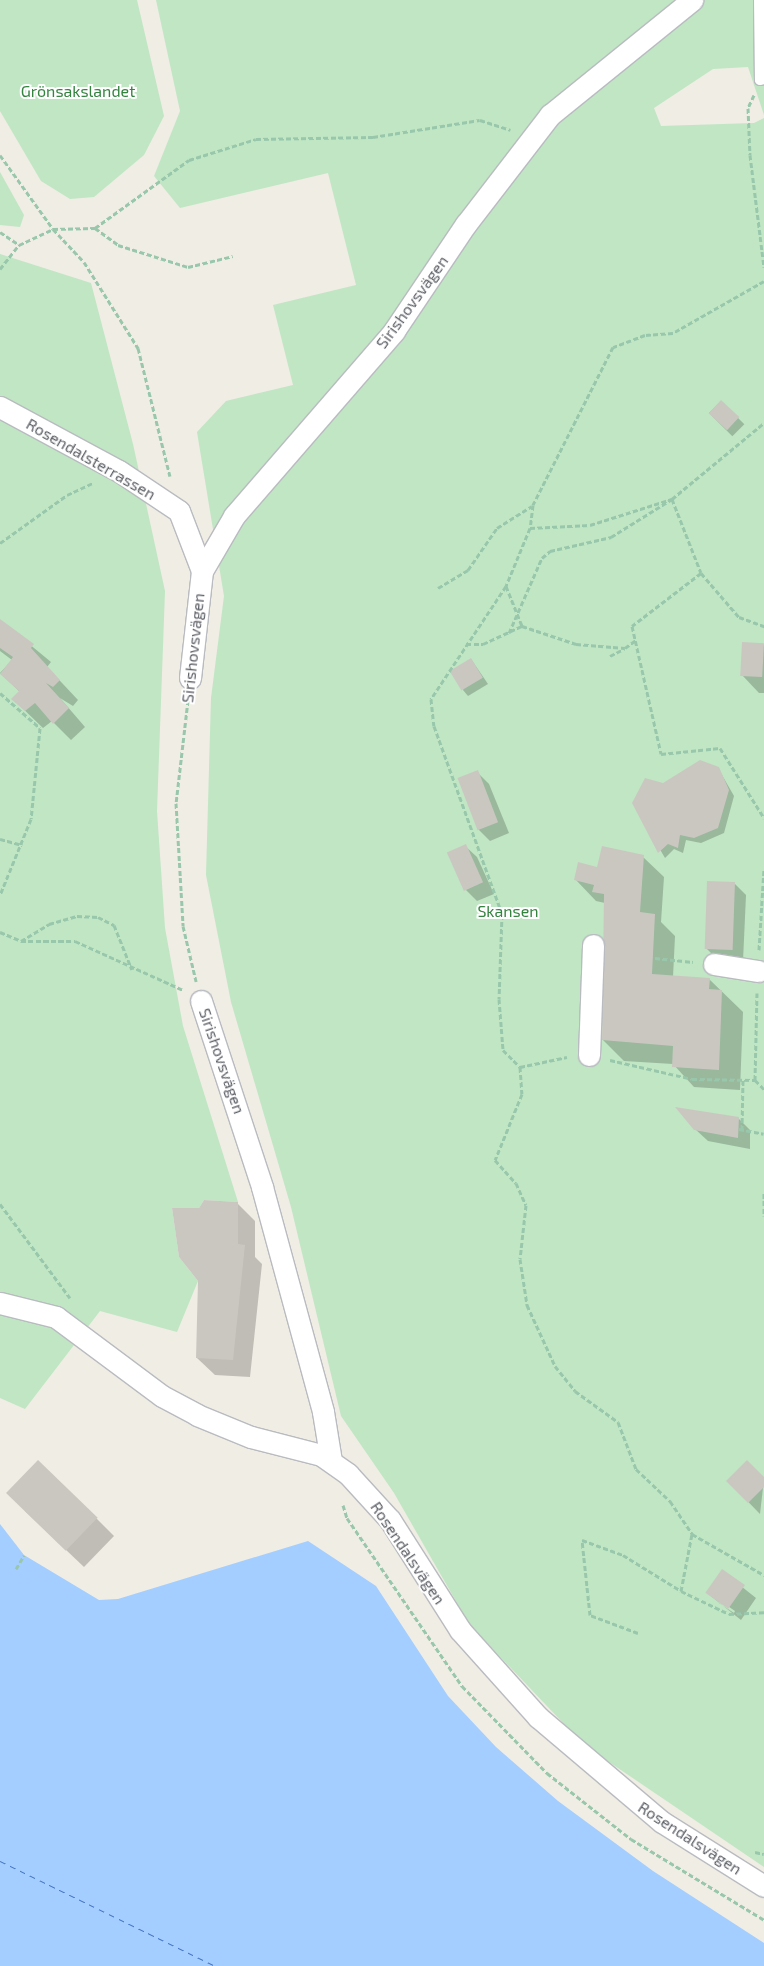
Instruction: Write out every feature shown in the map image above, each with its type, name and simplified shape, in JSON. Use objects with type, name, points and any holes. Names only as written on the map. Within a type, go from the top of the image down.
[{"type":"street","name":"Sirishovsvägen","points":[[190,678],[202,571],[234,516],[394,331],[532,136],[585,84],[692,0]]},
{"type":"street","name":"Rosendalsterrassen","points":[[0,407],[119,471],[179,511]]},
{"type":"street","points":[[179,511],[202,571]]},
{"type":"street","points":[[588,1055],[593,945]]},
{"type":"street","points":[[714,964],[758,971]]},
{"type":"street","name":"Sirishovsvägen","points":[[201,1001],[262,1187],[323,1412],[331,1461]]},
{"type":"street","name":"Rosendalsvägen","points":[[0,1303],[29,1307],[68,1325],[135,1378],[197,1415],[331,1461],[378,1504],[460,1630],[538,1717],[655,1817],[764,1886]]},
{"type":"lane","points":[[759,0],[760,80],[764,79]]},
{"type":"path","points":[[748,108],[750,155],[764,267]]},
{"type":"path","points":[[0,269],[19,245],[53,229],[95,228],[188,160],[256,139],[373,137],[480,120],[532,136]]},
{"type":"path","points":[[0,155],[53,229],[84,262],[138,348],[179,511]]},
{"type":"path","points":[[95,228],[118,245],[188,267],[233,256]]},
{"type":"path","points":[[0,232],[19,245]]},
{"type":"path","points":[[764,281],[673,333],[645,335],[613,347],[533,505],[530,528],[506,586],[465,644],[431,699],[434,726],[502,914],[499,999],[503,1050],[520,1067],[522,1094],[495,1160],[516,1183],[526,1205],[520,1259],[527,1306],[555,1366],[575,1390],[618,1422],[636,1469],[670,1501],[692,1534],[764,1576]]},
{"type":"path","points":[[509,633],[546,554],[611,537],[627,523],[654,512],[764,423]]},
{"type":"path","points":[[0,543],[66,495],[119,471]]},
{"type":"path","points":[[530,528],[590,525],[672,499]]},
{"type":"path","points":[[672,499],[701,572],[739,617],[764,626]]},
{"type":"path","points":[[438,588],[468,570],[498,528],[533,505]]},
{"type":"path","points":[[701,572],[632,626],[661,754],[720,748],[764,818]]},
{"type":"path","points":[[506,586],[522,626]]},
{"type":"path","points":[[465,644],[484,644],[522,626],[576,644],[625,648]]},
{"type":"path","points":[[610,656],[636,640]]},
{"type":"path","name":"Sirishovsvägen","points":[[190,678],[176,803],[178,868],[184,926],[201,1001]]},
{"type":"path","points":[[0,693],[40,728],[31,819],[0,895]]},
{"type":"path","points":[[0,839],[22,845]]},
{"type":"path","points":[[755,1080],[758,971],[764,868]]},
{"type":"path","points":[[21,941],[49,924],[77,916],[98,917],[114,925],[132,970]]},
{"type":"path","points":[[0,932],[21,941],[75,941],[132,970],[163,979],[201,1001]]},
{"type":"path","points":[[655,958],[714,964]]},
{"type":"path","points":[[520,1067],[588,1055],[692,1079],[755,1080],[764,1089]]},
{"type":"path","points":[[743,1080],[740,1129],[764,1134]]},
{"type":"path","points":[[764,1193],[764,1216]]},
{"type":"path","points":[[0,1204],[71,1300],[68,1325]]},
{"type":"path","points":[[341,1499],[346,1518],[462,1686],[547,1773],[631,1839],[764,1920]]},
{"type":"path","points":[[681,1591],[692,1534]]},
{"type":"path","points":[[638,1634],[590,1615],[582,1540],[624,1555],[681,1591],[729,1614],[764,1612]]},
{"type":"path","points":[[16,1569],[24,1555]]},
{"type":"green space","name":"Grönsakslandet","points":[[0,0],[137,0],[164,116],[144,155],[94,197],[70,199],[41,181],[0,111]]},
{"type":"green space","name":"Skansen","points":[[156,0],[764,0],[764,115],[748,67],[713,69],[654,108],[661,126],[754,123],[764,118],[764,1867],[584,1745],[469,1624],[394,1493],[341,1416],[291,1207],[231,1002],[206,875],[211,698],[224,596],[197,432],[226,401],[293,385],[273,305],[356,285],[328,173],[180,208],[154,176],[180,111]]},
{"type":"green space","points":[[0,172],[24,215],[20,227],[0,225]]},
{"type":"green space","points":[[0,254],[91,283],[133,444],[165,591],[157,811],[165,928],[183,1026],[238,1202],[204,1200],[199,1208],[172,1208],[179,1257],[198,1281],[177,1332],[100,1311],[25,1409],[0,1398]]},
{"type":"water","points":[[0,1524],[24,1555],[99,1600],[118,1599],[308,1541],[376,1586],[448,1696],[496,1747],[558,1801],[653,1871],[764,1943],[764,1966],[0,1966]]},
{"type":"building","points":[[721,400],[739,417],[727,430],[709,413]]},
{"type":"building","points":[[0,619],[34,644],[31,648],[60,680],[53,687],[46,683],[69,708],[53,724],[35,703],[25,711],[11,699],[19,691],[0,674],[13,657],[0,648]]},
{"type":"building","points":[[742,642],[764,643],[762,677],[740,676]]},
{"type":"building","points":[[471,658],[483,678],[461,691],[450,671]]},
{"type":"building","points":[[700,760],[719,767],[729,790],[718,828],[694,838],[680,835],[678,848],[668,844],[658,853],[632,803],[645,778],[663,783]]},
{"type":"building","points":[[478,770],[498,822],[478,830],[457,778]]},
{"type":"building","points":[[466,844],[483,882],[464,891],[447,853]]},
{"type":"building","points":[[602,846],[644,855],[640,912],[655,914],[652,974],[710,978],[709,989],[722,990],[719,1070],[672,1067],[673,1046],[602,1040],[604,894],[592,892],[594,885],[574,880],[578,862],[597,867]]},
{"type":"building","points":[[707,881],[735,882],[733,950],[705,949]]},
{"type":"building","points":[[675,1107],[739,1117],[738,1138],[694,1130]]},
{"type":"building","points":[[204,1200],[238,1202],[238,1244],[245,1245],[233,1360],[196,1358],[198,1281],[179,1257],[172,1208],[199,1208]]},
{"type":"building","points":[[38,1460],[98,1518],[66,1551],[6,1493]]},
{"type":"building","points":[[747,1460],[764,1477],[764,1487],[748,1503],[726,1481]]},
{"type":"building","points":[[722,1569],[745,1585],[728,1609],[705,1593]]},
{"type":"ferry route","points":[[0,1861],[215,1966]]}]
